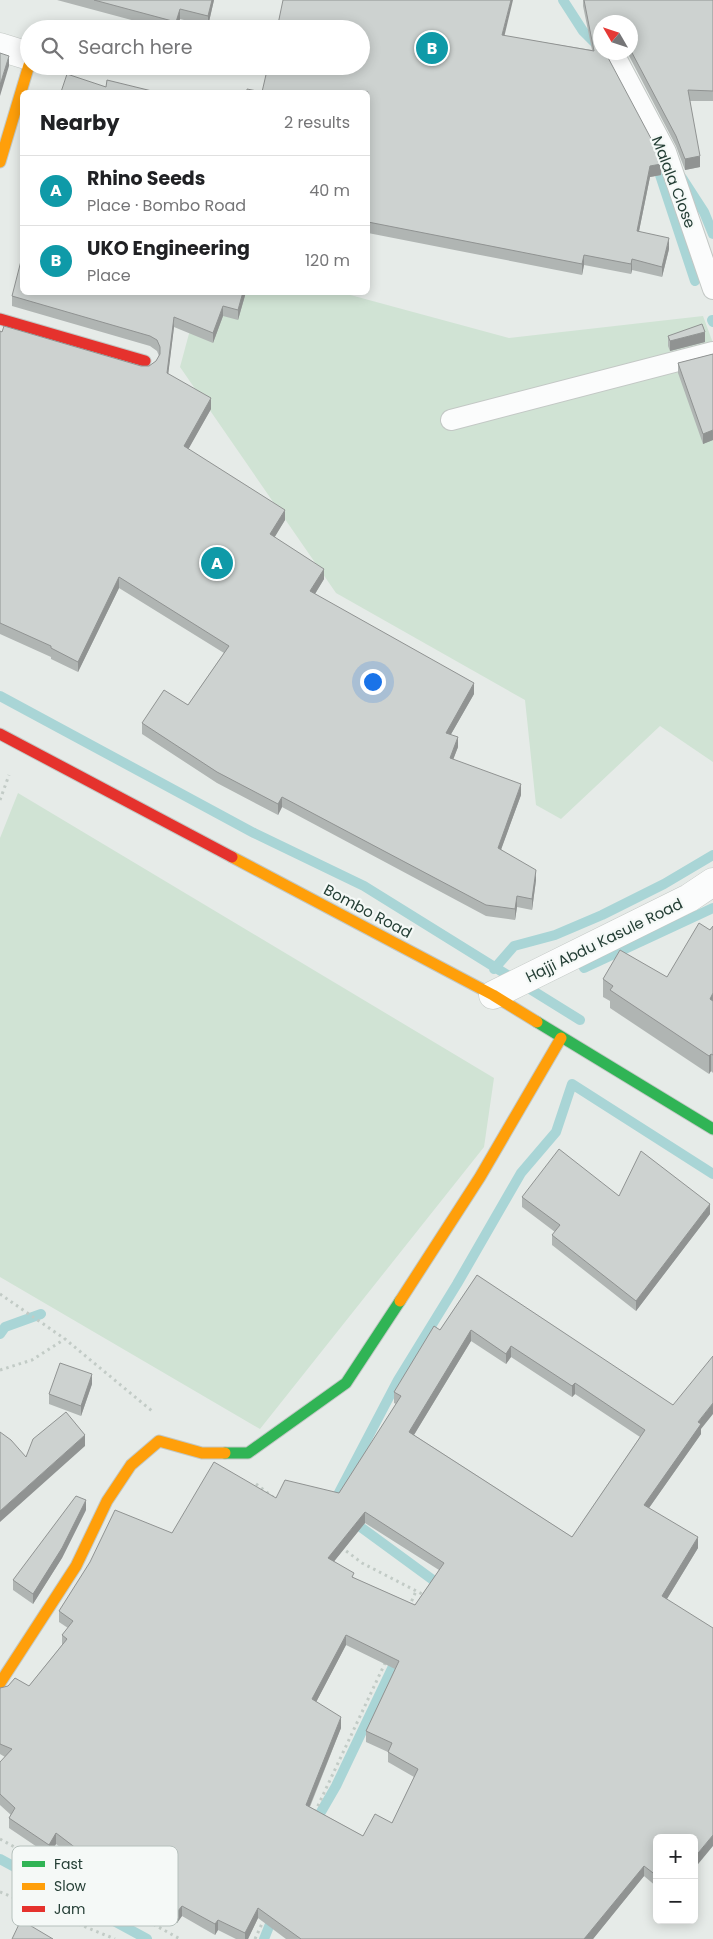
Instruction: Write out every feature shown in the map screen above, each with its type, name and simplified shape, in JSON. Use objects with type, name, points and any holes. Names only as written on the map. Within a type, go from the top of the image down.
[{"type":"street","points":[[0,47],[20,53]]},
{"type":"street","points":[[22,90],[26,75]]},
{"type":"street","points":[[0,162],[20,95]]},
{"type":"street","points":[[0,319],[144,361]]},
{"type":"street","name":"Bombo Road","points":[[0,734],[492,995],[560,1038],[713,1129]]},
{"type":"street","name":"Hajji Abdu Kasule Road","points":[[492,995],[689,898],[713,882]]},
{"type":"street","points":[[0,1683],[76,1566],[107,1501],[131,1465],[159,1441],[202,1453],[248,1453],[346,1384],[480,1177],[560,1038]]},
{"type":"lane","name":"Malala Close","points":[[617,60],[666,152],[713,288]]},
{"type":"lane","points":[[451,420],[713,352]]},
{"type":"path","points":[[0,1294],[65,1338],[157,1415]]},
{"type":"path","points":[[0,1370],[32,1360],[65,1338]]},
{"type":"path","points":[[250,1479],[274,1497]]},
{"type":"path","points":[[338,1545],[362,1563],[433,1598]]},
{"type":"path","points":[[406,1613],[416,1591]]},
{"type":"path","points":[[311,1820],[388,1657]]},
{"type":"path","points":[[0,1839],[13,1846]]},
{"type":"path","points":[[0,1892],[12,1897]]},
{"type":"path","points":[[255,1939],[267,1913]]},
{"type":"path","points":[[83,1926],[115,1939]]},
{"type":"path","points":[[157,1926],[180,1939]]},
{"type":"green space","points":[[199,295],[350,295],[509,338],[703,316],[713,343],[713,762],[660,726],[561,819],[536,805],[525,700],[336,593],[180,367]]},
{"type":"green space","points":[[18,793],[494,1078],[484,1147],[260,1429],[0,1277],[0,838]]},
{"type":"building","points":[[94,0],[212,0],[208,16],[180,9],[177,20],[169,20]]},
{"type":"building","points":[[283,0],[511,0],[502,35],[593,51],[593,60],[609,60],[655,146],[661,164],[650,166],[637,231],[669,238],[662,267],[632,259],[631,264],[584,255],[582,264],[370,222],[370,90],[262,90],[266,75],[370,75],[370,20],[279,20]]},
{"type":"building","points":[[584,0],[713,0],[713,91],[688,90],[700,156],[685,159],[676,136],[636,60],[638,60],[638,15],[593,15],[593,46]]},
{"type":"building","points":[[0,53],[9,56],[0,85]]},
{"type":"building","points":[[67,75],[70,75],[106,87],[107,80],[148,90],[62,90]]},
{"type":"building","points":[[20,265],[20,295],[242,295],[238,310],[223,306],[213,333],[174,317],[167,373],[211,398],[184,446],[285,510],[270,534],[324,569],[310,591],[474,683],[446,733],[458,737],[450,758],[521,784],[498,848],[536,870],[532,899],[517,896],[515,909],[486,905],[282,797],[278,804],[217,772],[142,723],[164,690],[188,705],[229,646],[119,577],[78,662],[51,648],[51,646],[0,623],[0,331],[2,332],[4,326],[141,366],[149,366],[156,361],[160,354],[157,340],[150,336],[12,296]]},
{"type":"building","points":[[702,324],[705,332],[670,341],[668,336]]},
{"type":"building","points":[[713,354],[713,430],[703,434],[678,363]]},
{"type":"building","points":[[699,923],[710,930],[713,926],[713,993],[710,999],[713,1001],[713,1055],[709,1056],[610,990],[613,986],[603,979],[620,950],[667,977]]},
{"type":"building","points":[[559,1149],[619,1196],[641,1151],[710,1204],[636,1301],[552,1235],[560,1225],[522,1197]]},
{"type":"building","points":[[477,1275],[673,1405],[713,1356],[713,1403],[698,1422],[701,1424],[644,1505],[698,1537],[662,1596],[713,1628],[713,1835],[698,1853],[698,1834],[653,1834],[653,1873],[644,1866],[584,1939],[301,1939],[258,1908],[245,1933],[218,1920],[215,1924],[182,1906],[178,1911],[178,1846],[73,1846],[56,1833],[49,1845],[9,1818],[15,1808],[0,1794],[0,1762],[12,1749],[0,1744],[0,1688],[8,1686],[15,1678],[29,1686],[67,1639],[62,1635],[73,1621],[59,1611],[90,1562],[115,1510],[172,1533],[214,1462],[276,1498],[285,1480],[339,1493],[401,1396],[394,1392],[434,1326],[440,1330]],"holes":[[[471,1330],[506,1354],[511,1346],[572,1386],[575,1383],[645,1430],[572,1537],[409,1432]],[[365,1512],[444,1563],[415,1605],[352,1577],[354,1573],[328,1558]],[[346,1635],[399,1661],[366,1731],[392,1743],[388,1752],[418,1769],[392,1823],[375,1814],[363,1836],[306,1805],[341,1717],[312,1699]]]},
{"type":"building","points":[[60,1363],[92,1374],[81,1406],[49,1394]]},
{"type":"building","points":[[66,1412],[85,1435],[0,1511],[0,1432],[11,1440],[26,1457],[33,1439]]},
{"type":"building","points":[[76,1496],[86,1500],[62,1548],[33,1594],[13,1580]]},
{"type":"building","points":[[18,1926],[31,1926],[53,1939],[12,1939]]},
{"type":"waterway","points":[[563,0],[583,31],[593,41]]},
{"type":"waterway","points":[[656,163],[695,281]]},
{"type":"waterway","points":[[682,178],[704,212],[713,234]]},
{"type":"waterway","points":[[0,696],[254,833],[364,886],[580,1020]]},
{"type":"waterway","points":[[494,969],[514,946],[555,935],[602,915],[664,884],[713,855]]},
{"type":"waterway","points":[[584,968],[713,908]]},
{"type":"waterway","points":[[333,1504],[398,1380],[457,1284],[521,1173],[556,1132],[572,1084],[713,1174]]},
{"type":"waterway","points":[[0,1334],[5,1327],[41,1314]]},
{"type":"waterway","points":[[351,1520],[433,1580]]},
{"type":"waterway","points":[[314,1824],[336,1786],[398,1656]]},
{"type":"waterway","points":[[0,1859],[12,1866]]},
{"type":"waterway","points":[[264,1939],[274,1914]]},
{"type":"waterway","points":[[123,1926],[147,1939]]},
{"type":"traffic: fast","points":[[537,1022],[713,1129]]},
{"type":"traffic: fast","points":[[225,1453],[248,1453],[346,1383],[400,1301]]},
{"type":"traffic: slow","points":[[22,90],[26,75]]},
{"type":"traffic: slow","points":[[0,162],[20,95]]},
{"type":"traffic: slow","points":[[232,857],[493,995],[537,1022]]},
{"type":"traffic: slow","points":[[400,1301],[480,1177],[561,1038]]},
{"type":"traffic: slow","points":[[0,1683],[76,1566],[107,1501],[131,1465],[159,1441],[202,1453],[225,1453]]},
{"type":"traffic: jam","points":[[0,319],[145,361]]},
{"type":"traffic: jam","points":[[0,734],[232,857]]},
{"type":"place","name":"UKO Engineering","points":[[432,48]]},
{"type":"place","name":"Rhino Seeds","points":[[217,563]]}]
